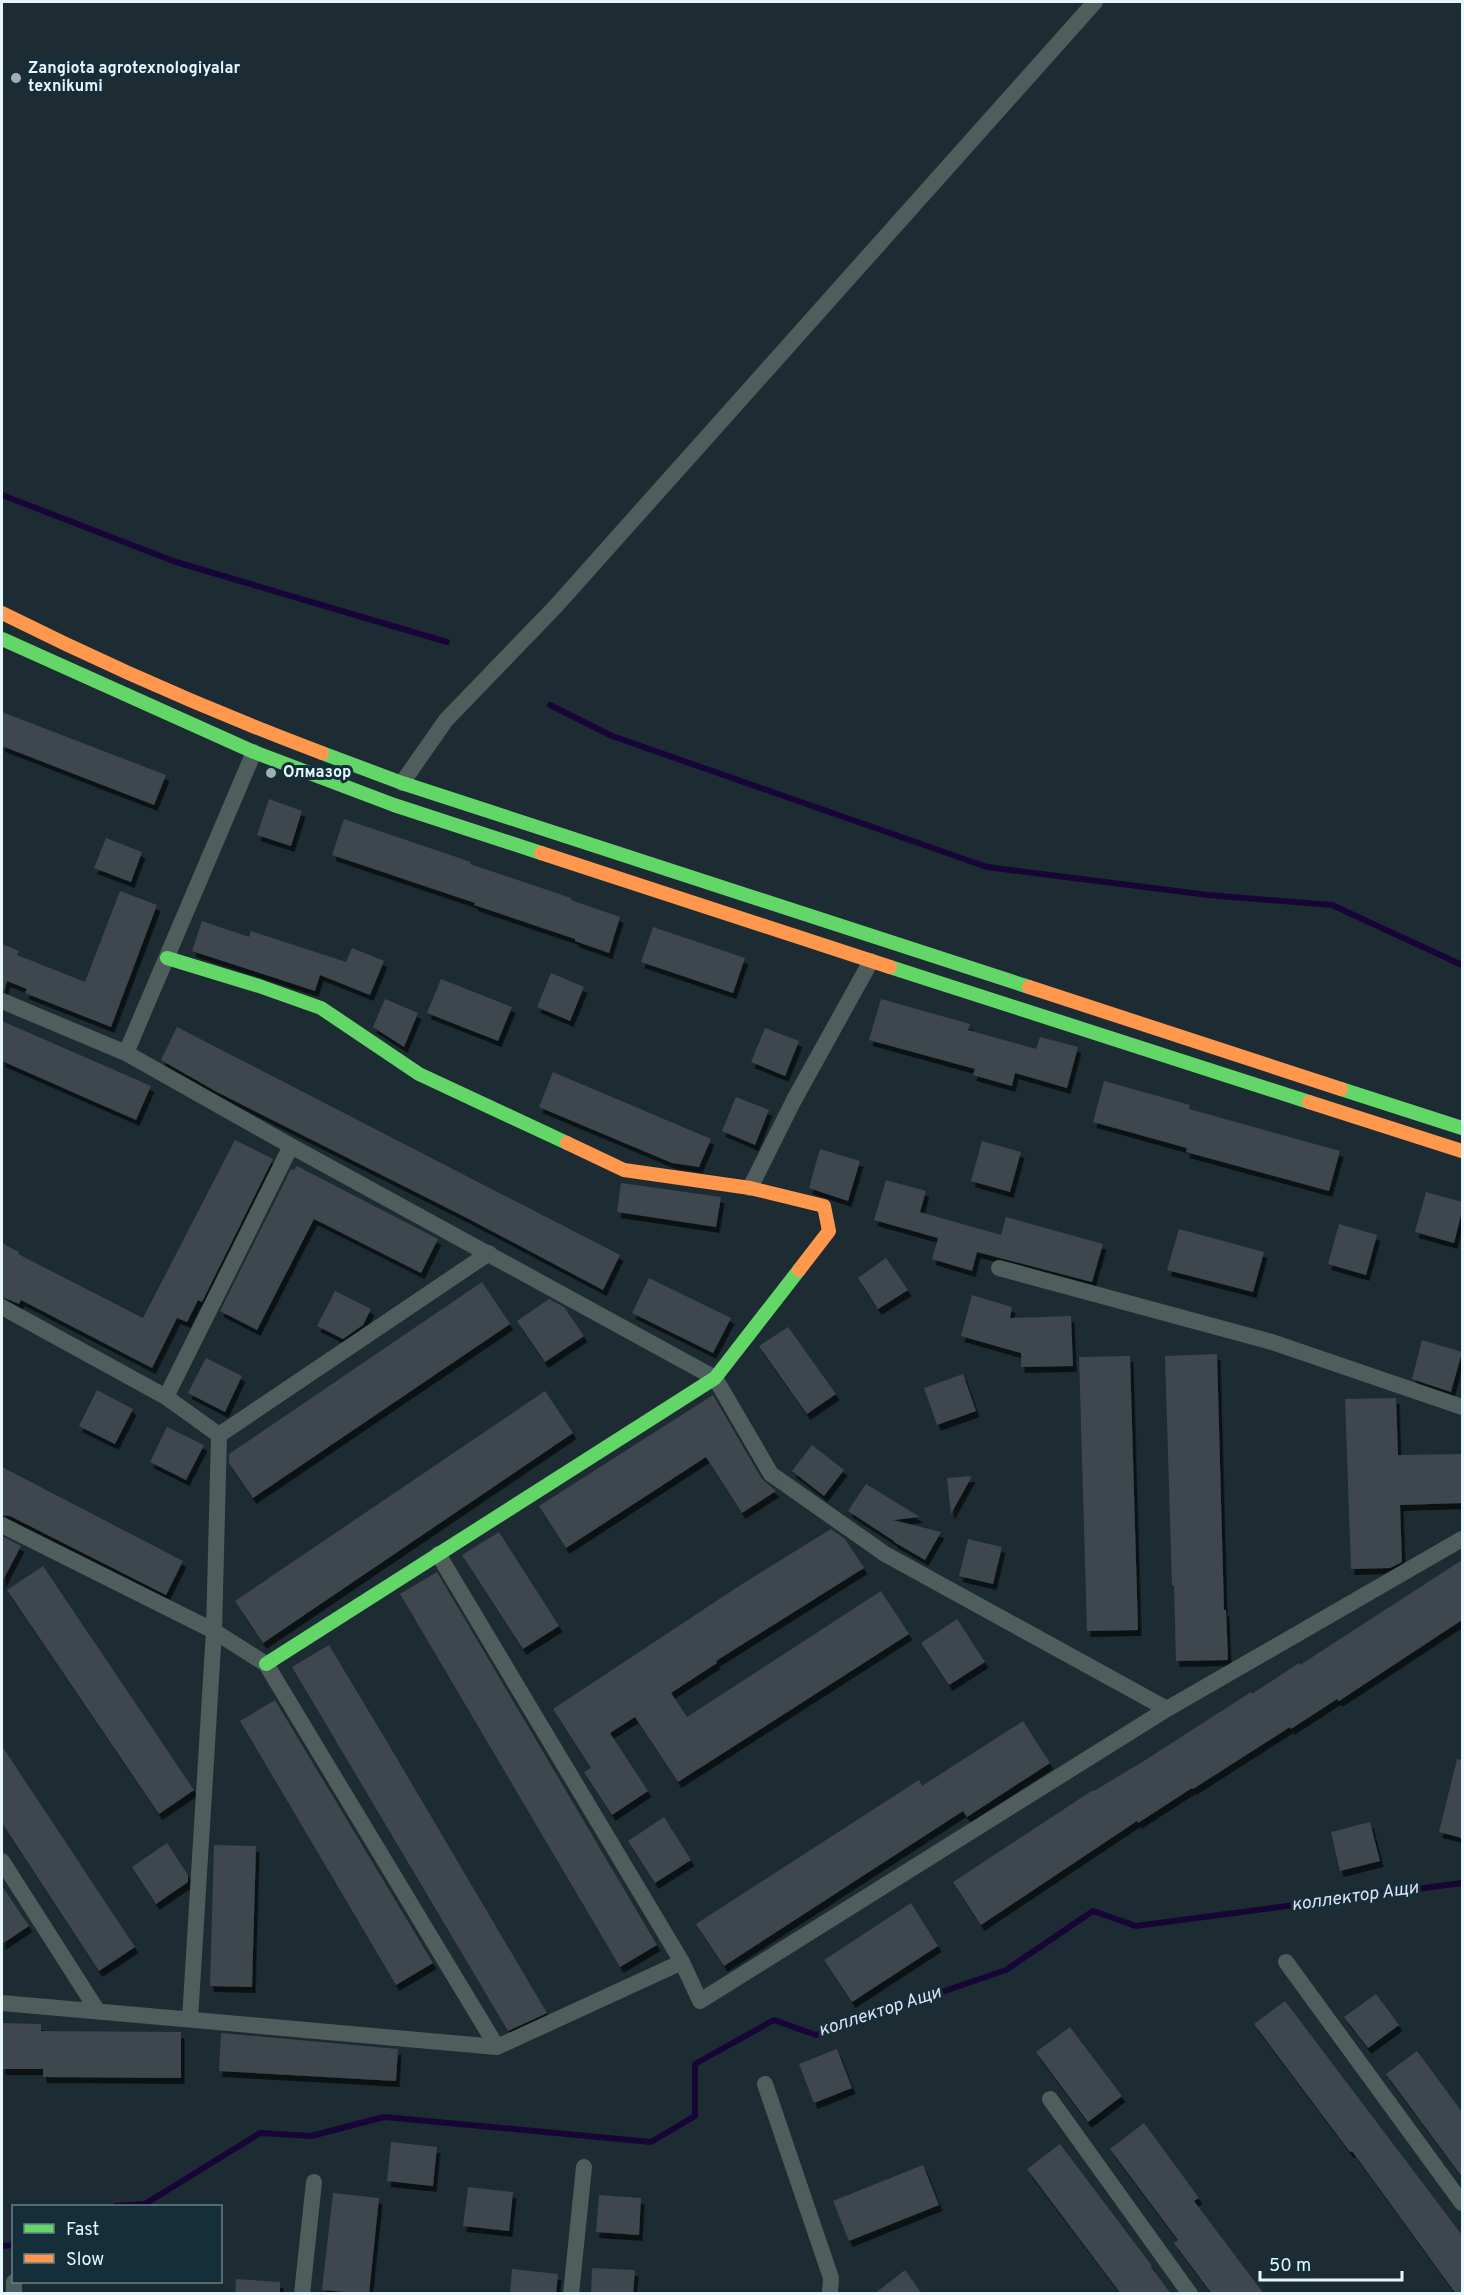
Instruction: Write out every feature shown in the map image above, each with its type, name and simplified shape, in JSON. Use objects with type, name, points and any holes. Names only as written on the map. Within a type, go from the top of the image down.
[{"type":"main road","points":[[2,613],[58,641],[264,731],[402,783],[1462,1128]]},
{"type":"main road","points":[[2,639],[254,752],[394,805],[1462,1151]]},
{"type":"main road","points":[[167,958],[321,1008],[419,1074],[624,1170],[750,1188],[824,1206],[830,1231],[715,1378],[266,1664]]},
{"type":"street","points":[[402,783],[446,720],[556,606],[1095,2]]},
{"type":"street","points":[[126,1053],[254,752]]},
{"type":"street","points":[[750,1188],[794,1100],[871,961]]},
{"type":"street","points":[[2,1001],[126,1053],[715,1378],[771,1474],[885,1554],[1167,1709]]},
{"type":"street","points":[[166,1396],[291,1146]]},
{"type":"street","points":[[219,1435],[489,1253]]},
{"type":"street","points":[[999,1268],[1272,1342],[1462,1407]]},
{"type":"street","points":[[2,1306],[166,1396],[219,1435]]},
{"type":"street","points":[[190,2019],[214,1631],[219,1435]]},
{"type":"street","points":[[2,1525],[214,1631],[266,1664],[497,2047]]},
{"type":"street","points":[[438,1554],[682,1962],[700,2001],[1167,1709],[1462,1539]]},
{"type":"street","points":[[2,1861],[97,2010]]},
{"type":"street","points":[[2,2003],[497,2047],[682,1962]]},
{"type":"street","points":[[1286,1962],[1462,2203]]},
{"type":"street","points":[[765,2084],[831,2286],[843,2294]]},
{"type":"street","points":[[1050,2099],[1190,2294]]},
{"type":"street","points":[[571,2294],[584,2167]]},
{"type":"street","points":[[302,2294],[314,2182]]},
{"type":"building","points":[[2,712],[166,775],[154,805],[2,746]]},
{"type":"building","points":[[269,799],[302,811],[291,846],[257,835]]},
{"type":"building","points":[[344,819],[471,862],[470,864],[620,917],[609,953],[575,941],[575,939],[474,905],[475,903],[332,855]]},
{"type":"building","points":[[106,838],[142,852],[131,882],[94,868]]},
{"type":"building","points":[[120,891],[157,905],[111,1027],[25,993],[27,989],[7,981],[2,991],[2,944],[19,951],[17,955],[85,982]]},
{"type":"building","points":[[202,921],[249,937],[251,931],[346,962],[352,948],[384,961],[370,995],[320,975],[315,991],[192,951]]},
{"type":"building","points":[[653,927],[745,958],[733,993],[641,962]]},
{"type":"building","points":[[551,973],[584,987],[570,1021],[537,1007]]},
{"type":"building","points":[[441,979],[512,1007],[498,1041],[427,1013]]},
{"type":"building","points":[[385,999],[418,1013],[404,1047],[373,1027]]},
{"type":"building","points":[[881,999],[970,1024],[968,1030],[1036,1049],[1040,1037],[1078,1047],[1067,1088],[1015,1073],[1012,1086],[973,1075],[975,1069],[869,1040]]},
{"type":"building","points":[[2,1021],[151,1086],[136,1120],[2,1061]]},
{"type":"building","points":[[177,1027],[620,1255],[603,1290],[465,1217],[217,1092],[161,1060]]},
{"type":"building","points":[[765,1028],[799,1041],[785,1076],[751,1062]]},
{"type":"building","points":[[553,1072],[711,1139],[699,1167],[672,1163],[539,1107]]},
{"type":"building","points":[[1104,1081],[1190,1105],[1189,1109],[1340,1151],[1329,1191],[1186,1152],[1187,1148],[1093,1122]]},
{"type":"building","points":[[736,1097],[769,1110],[755,1145],[722,1131]]},
{"type":"building","points":[[235,1140],[273,1159],[202,1302],[198,1300],[187,1322],[177,1318],[152,1368],[21,1300],[19,1304],[2,1297],[2,1243],[19,1252],[18,1254],[143,1318]]},
{"type":"building","points":[[982,1141],[1021,1152],[1010,1192],[971,1181]]},
{"type":"building","points":[[820,1149],[860,1161],[848,1201],[809,1188]]},
{"type":"building","points":[[297,1166],[438,1239],[421,1273],[314,1219],[257,1330],[220,1311],[291,1169],[294,1170]]},
{"type":"building","points":[[886,1180],[926,1191],[920,1212],[1001,1235],[1006,1217],[1103,1244],[1092,1282],[977,1252],[972,1271],[932,1259],[938,1238],[874,1220]]},
{"type":"building","points":[[621,1183],[721,1197],[716,1227],[617,1212]]},
{"type":"building","points":[[1426,1192],[1462,1202],[1454,1243],[1415,1232]]},
{"type":"building","points":[[1339,1224],[1377,1235],[1366,1275],[1328,1264]]},
{"type":"building","points":[[1179,1229],[1264,1252],[1253,1292],[1167,1270]]},
{"type":"building","points":[[886,1258],[908,1290],[878,1309],[858,1278]]},
{"type":"building","points":[[649,1278],[731,1318],[713,1353],[632,1313]]},
{"type":"building","points":[[482,1282],[510,1324],[253,1498],[229,1463],[229,1454]]},
{"type":"building","points":[[335,1291],[371,1309],[363,1325],[343,1339],[317,1326]]},
{"type":"building","points":[[972,1295],[1012,1307],[1010,1318],[1071,1316],[1073,1366],[1021,1367],[1021,1353],[961,1336]]},
{"type":"building","points":[[549,1299],[564,1307],[584,1336],[545,1362],[517,1321]]},
{"type":"building","points":[[788,1327],[836,1394],[807,1414],[759,1346]]},
{"type":"building","points":[[1422,1340],[1462,1352],[1451,1392],[1412,1379]]},
{"type":"building","points":[[1217,1354],[1224,1610],[1226,1610],[1228,1660],[1176,1661],[1165,1356]]},
{"type":"building","points":[[1130,1356],[1138,1630],[1087,1631],[1079,1357]]},
{"type":"building","points":[[206,1358],[242,1376],[225,1412],[188,1393]]},
{"type":"building","points":[[963,1374],[976,1411],[937,1425],[924,1388]]},
{"type":"building","points":[[97,1390],[133,1409],[115,1444],[79,1426]]},
{"type":"building","points":[[545,1391],[573,1433],[263,1643],[235,1601]]},
{"type":"building","points":[[713,1395],[762,1479],[776,1491],[742,1513],[706,1457],[566,1548],[539,1506]]},
{"type":"building","points":[[1396,1398],[1398,1455],[1462,1454],[1462,1503],[1400,1505],[1402,1562],[1390,1568],[1351,1569],[1345,1399]]},
{"type":"building","points":[[167,1427],[204,1445],[186,1480],[150,1462]]},
{"type":"building","points":[[812,1445],[844,1470],[824,1496],[792,1471]]},
{"type":"building","points":[[2,1467],[183,1561],[166,1595],[10,1516],[2,1515]]},
{"type":"building","points":[[972,1476],[951,1514],[947,1478]]},
{"type":"building","points":[[866,1484],[920,1517],[893,1520],[941,1532],[925,1560],[848,1511]]},
{"type":"building","points":[[831,1529],[845,1539],[864,1568],[716,1661],[717,1663],[671,1693],[687,1717],[881,1591],[909,1634],[678,1782],[635,1717],[610,1733],[648,1791],[612,1815],[584,1772],[591,1768],[553,1709],[739,1586]]},
{"type":"building","points":[[499,1532],[559,1626],[523,1649],[462,1555]]},
{"type":"building","points":[[2,1536],[21,1546],[2,1582]]},
{"type":"building","points":[[968,1539],[1002,1547],[993,1584],[959,1576]]},
{"type":"building","points":[[1462,1560],[1462,1620],[1339,1701],[1337,1699],[1138,1823],[1137,1821],[981,1925],[953,1882],[1093,1790],[1147,1759],[1299,1663],[1300,1665]]},
{"type":"building","points":[[43,1566],[194,1790],[159,1814],[7,1590]]},
{"type":"building","points":[[437,1572],[657,1945],[620,1967],[400,1594]]},
{"type":"building","points":[[957,1619],[985,1662],[949,1685],[921,1643]]},
{"type":"building","points":[[329,1645],[547,2013],[508,2031],[292,1667]]},
{"type":"building","points":[[275,1700],[433,1963],[396,1985],[240,1721]]},
{"type":"building","points":[[1023,1721],[1050,1763],[967,1817],[963,1811],[724,1966],[696,1924],[919,1780],[922,1786]]},
{"type":"building","points":[[2,1746],[135,1947],[99,1971],[2,1823]]},
{"type":"building","points":[[1457,1759],[1462,1760],[1462,1838],[1439,1832]]},
{"type":"building","points":[[664,1817],[691,1860],[655,1883],[628,1841]]},
{"type":"building","points":[[1370,1822],[1380,1861],[1340,1871],[1331,1832]]},
{"type":"building","points":[[167,1843],[188,1875],[188,1882],[156,1904],[132,1867]]},
{"type":"building","points":[[214,1845],[256,1846],[252,1987],[210,1986]]},
{"type":"building","points":[[2,1886],[29,1926],[2,1944]]},
{"type":"building","points":[[911,1903],[938,1946],[852,2002],[824,1960]]},
{"type":"building","points":[[1376,1994],[1399,2025],[1368,2048],[1344,2017]]},
{"type":"building","points":[[1285,2001],[1462,2235],[1462,2294],[1456,2294],[1352,2151],[1350,2152],[1254,2024]]},
{"type":"building","points":[[2,2023],[41,2024],[41,2031],[181,2032],[181,2078],[43,2077],[43,2069],[2,2069]]},
{"type":"building","points":[[1070,2027],[1122,2096],[1088,2122],[1036,2052]]},
{"type":"building","points":[[221,2033],[398,2049],[396,2081],[219,2071]]},
{"type":"building","points":[[837,2049],[852,2088],[814,2103],[799,2064]]},
{"type":"building","points":[[1417,2051],[1462,2112],[1462,2177],[1386,2074]]},
{"type":"building","points":[[1144,2123],[1199,2198],[1194,2201],[1264,2294],[1212,2294],[1174,2243],[1178,2240],[1110,2149]]},
{"type":"building","points":[[391,2142],[437,2147],[433,2186],[387,2181]]},
{"type":"building","points":[[1060,2144],[1171,2294],[1121,2294],[1027,2169]]},
{"type":"building","points":[[923,2165],[939,2205],[849,2241],[833,2201]]},
{"type":"building","points":[[468,2187],[513,2192],[509,2231],[463,2226]]},
{"type":"building","points":[[333,2193],[379,2198],[369,2294],[322,2290]]},
{"type":"building","points":[[599,2195],[641,2198],[639,2235],[596,2232]]},
{"type":"building","points":[[592,2268],[635,2270],[633,2294],[591,2294]]},
{"type":"building","points":[[512,2269],[558,2274],[556,2294],[510,2294]]},
{"type":"building","points":[[905,2270],[922,2294],[874,2294]]},
{"type":"building","points":[[236,2279],[280,2282],[280,2294],[235,2294]]},
{"type":"waterway","points":[[2,495],[176,562],[447,642]]},
{"type":"waterway","points":[[550,705],[612,736],[987,867],[1208,895],[1332,905],[1462,965]]},
{"type":"waterway","name":"коллектор Ащи","points":[[130,2205],[145,2204],[260,2133],[311,2136],[384,2117],[651,2142],[695,2116],[695,2064],[774,2020],[816,2035],[1006,1970],[1093,1911],[1136,1926],[1462,1883]]},
{"type":"waterway","name":"коллектор Ащи","points":[[2,2246],[12,2245]]},
{"type":"traffic: fast","points":[[2,639],[254,752],[394,805],[541,853]]},
{"type":"traffic: fast","points":[[322,753],[402,783],[1029,987]]},
{"type":"traffic: fast","points":[[167,958],[321,1008],[419,1074],[567,1143]]},
{"type":"traffic: fast","points":[[890,967],[1309,1102]]},
{"type":"traffic: fast","points":[[1341,1089],[1462,1128]]},
{"type":"traffic: fast","points":[[266,1664],[715,1378],[799,1270]]},
{"type":"traffic: slow","points":[[2,613],[160,687],[322,753]]},
{"type":"traffic: slow","points":[[541,853],[890,967]]},
{"type":"traffic: slow","points":[[1029,987],[1341,1089]]},
{"type":"traffic: slow","points":[[1309,1102],[1462,1151]]},
{"type":"traffic: slow","points":[[567,1143],[624,1170],[750,1188],[824,1206],[829,1231],[799,1270]]},
{"type":"place","name":"Zangiota agrotexnologiyalar texnikumi","points":[[16,78]]},
{"type":"place","name":"Олмазор","points":[[271,773]]}]
